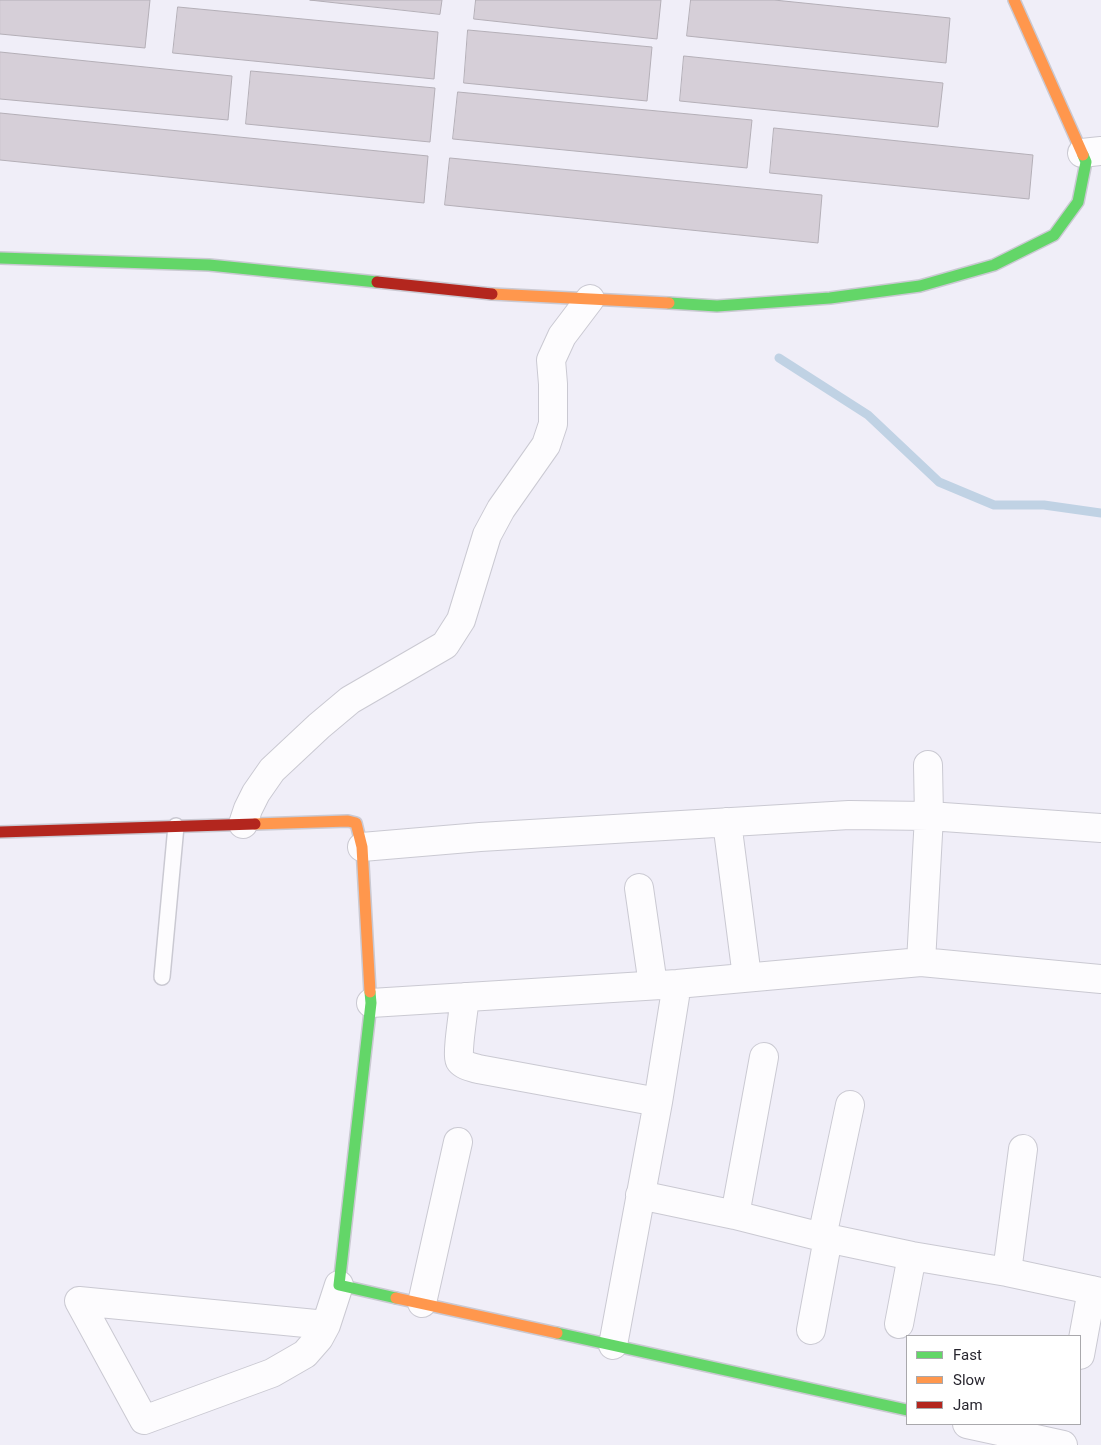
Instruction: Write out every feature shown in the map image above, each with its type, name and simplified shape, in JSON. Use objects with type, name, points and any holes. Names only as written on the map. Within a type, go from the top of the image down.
[{"type":"street","points":[[0,258],[209,265],[492,294],[717,306],[830,298],[920,286],[994,265],[1054,235],[1078,202],[1086,162],[1092,152],[1014,0]]},
{"type":"street","points":[[243,824],[256,793],[272,770],[319,726],[350,700],[444,645],[461,620],[487,535],[501,509],[546,445],[553,424],[554,384],[551,360],[562,336],[590,299]]},
{"type":"street","points":[[921,962],[930,816],[928,765]]},
{"type":"street","points":[[362,847],[480,837],[849,815],[930,816],[1101,828]]},
{"type":"street","points":[[0,832],[352,821],[356,824],[362,847],[371,1003],[339,1285],[326,1325],[319,1338],[304,1354],[272,1373],[144,1420],[79,1301],[326,1325]]},
{"type":"street","points":[[727,822],[747,977]]},
{"type":"street","points":[[613,1345],[658,1102],[665,984],[639,888]]},
{"type":"street","points":[[371,1003],[665,984],[921,962],[1101,979]]},
{"type":"street","points":[[465,997],[463,1022],[457,1052],[461,1063],[478,1069],[658,1102]]},
{"type":"street","points":[[735,1215],[764,1057]]},
{"type":"street","points":[[811,1330],[825,1238],[850,1105]]},
{"type":"street","points":[[422,1303],[458,1142]]},
{"type":"street","points":[[1007,1272],[1023,1149]]},
{"type":"street","points":[[640,1195],[735,1215],[825,1238],[912,1256],[1007,1272],[1096,1291],[1081,1351]]},
{"type":"street","points":[[899,1324],[912,1256]]},
{"type":"street","points":[[339,1285],[906,1410]]},
{"type":"street","points":[[972,1425],[1063,1445],[1067,1425]]},
{"type":"lane","points":[[162,977],[176,826]]},
{"type":"building","points":[[0,0],[150,0],[145,48],[0,34]]},
{"type":"building","points":[[310,0],[442,0],[440,14]]},
{"type":"building","points":[[476,0],[661,0],[657,39],[474,19]]},
{"type":"building","points":[[691,0],[774,0],[950,18],[946,63],[687,36]]},
{"type":"building","points":[[178,7],[438,32],[434,79],[173,53]]},
{"type":"building","points":[[468,30],[652,47],[647,101],[464,83]]},
{"type":"building","points":[[0,52],[232,76],[228,120],[0,99]]},
{"type":"building","points":[[684,56],[943,83],[938,127],[680,101]]},
{"type":"building","points":[[251,71],[435,88],[430,142],[246,124]]},
{"type":"building","points":[[458,92],[752,120],[747,168],[453,139]]},
{"type":"building","points":[[0,113],[428,156],[424,203],[0,160]]},
{"type":"building","points":[[774,128],[1033,155],[1029,199],[770,173]]},
{"type":"building","points":[[450,158],[822,195],[818,243],[445,205]]},
{"type":"waterway","points":[[779,358],[868,415],[939,482],[994,505],[1044,505],[1101,513]]},
{"type":"traffic: fast","points":[[669,303],[717,306],[830,298],[920,286],[994,265],[1054,235],[1078,202],[1086,162],[1083,155]]},
{"type":"traffic: fast","points":[[0,258],[209,265],[377,282]]},
{"type":"traffic: fast","points":[[370,992],[371,1003],[339,1285],[396,1298]]},
{"type":"traffic: fast","points":[[557,1333],[906,1410]]},
{"type":"traffic: slow","points":[[1014,0],[1083,155]]},
{"type":"traffic: slow","points":[[492,294],[669,303]]},
{"type":"traffic: slow","points":[[255,824],[348,821],[356,823],[362,847],[370,992]]},
{"type":"traffic: slow","points":[[396,1298],[557,1333]]},
{"type":"traffic: jam","points":[[377,282],[492,294]]},
{"type":"traffic: jam","points":[[0,832],[255,824]]}]
